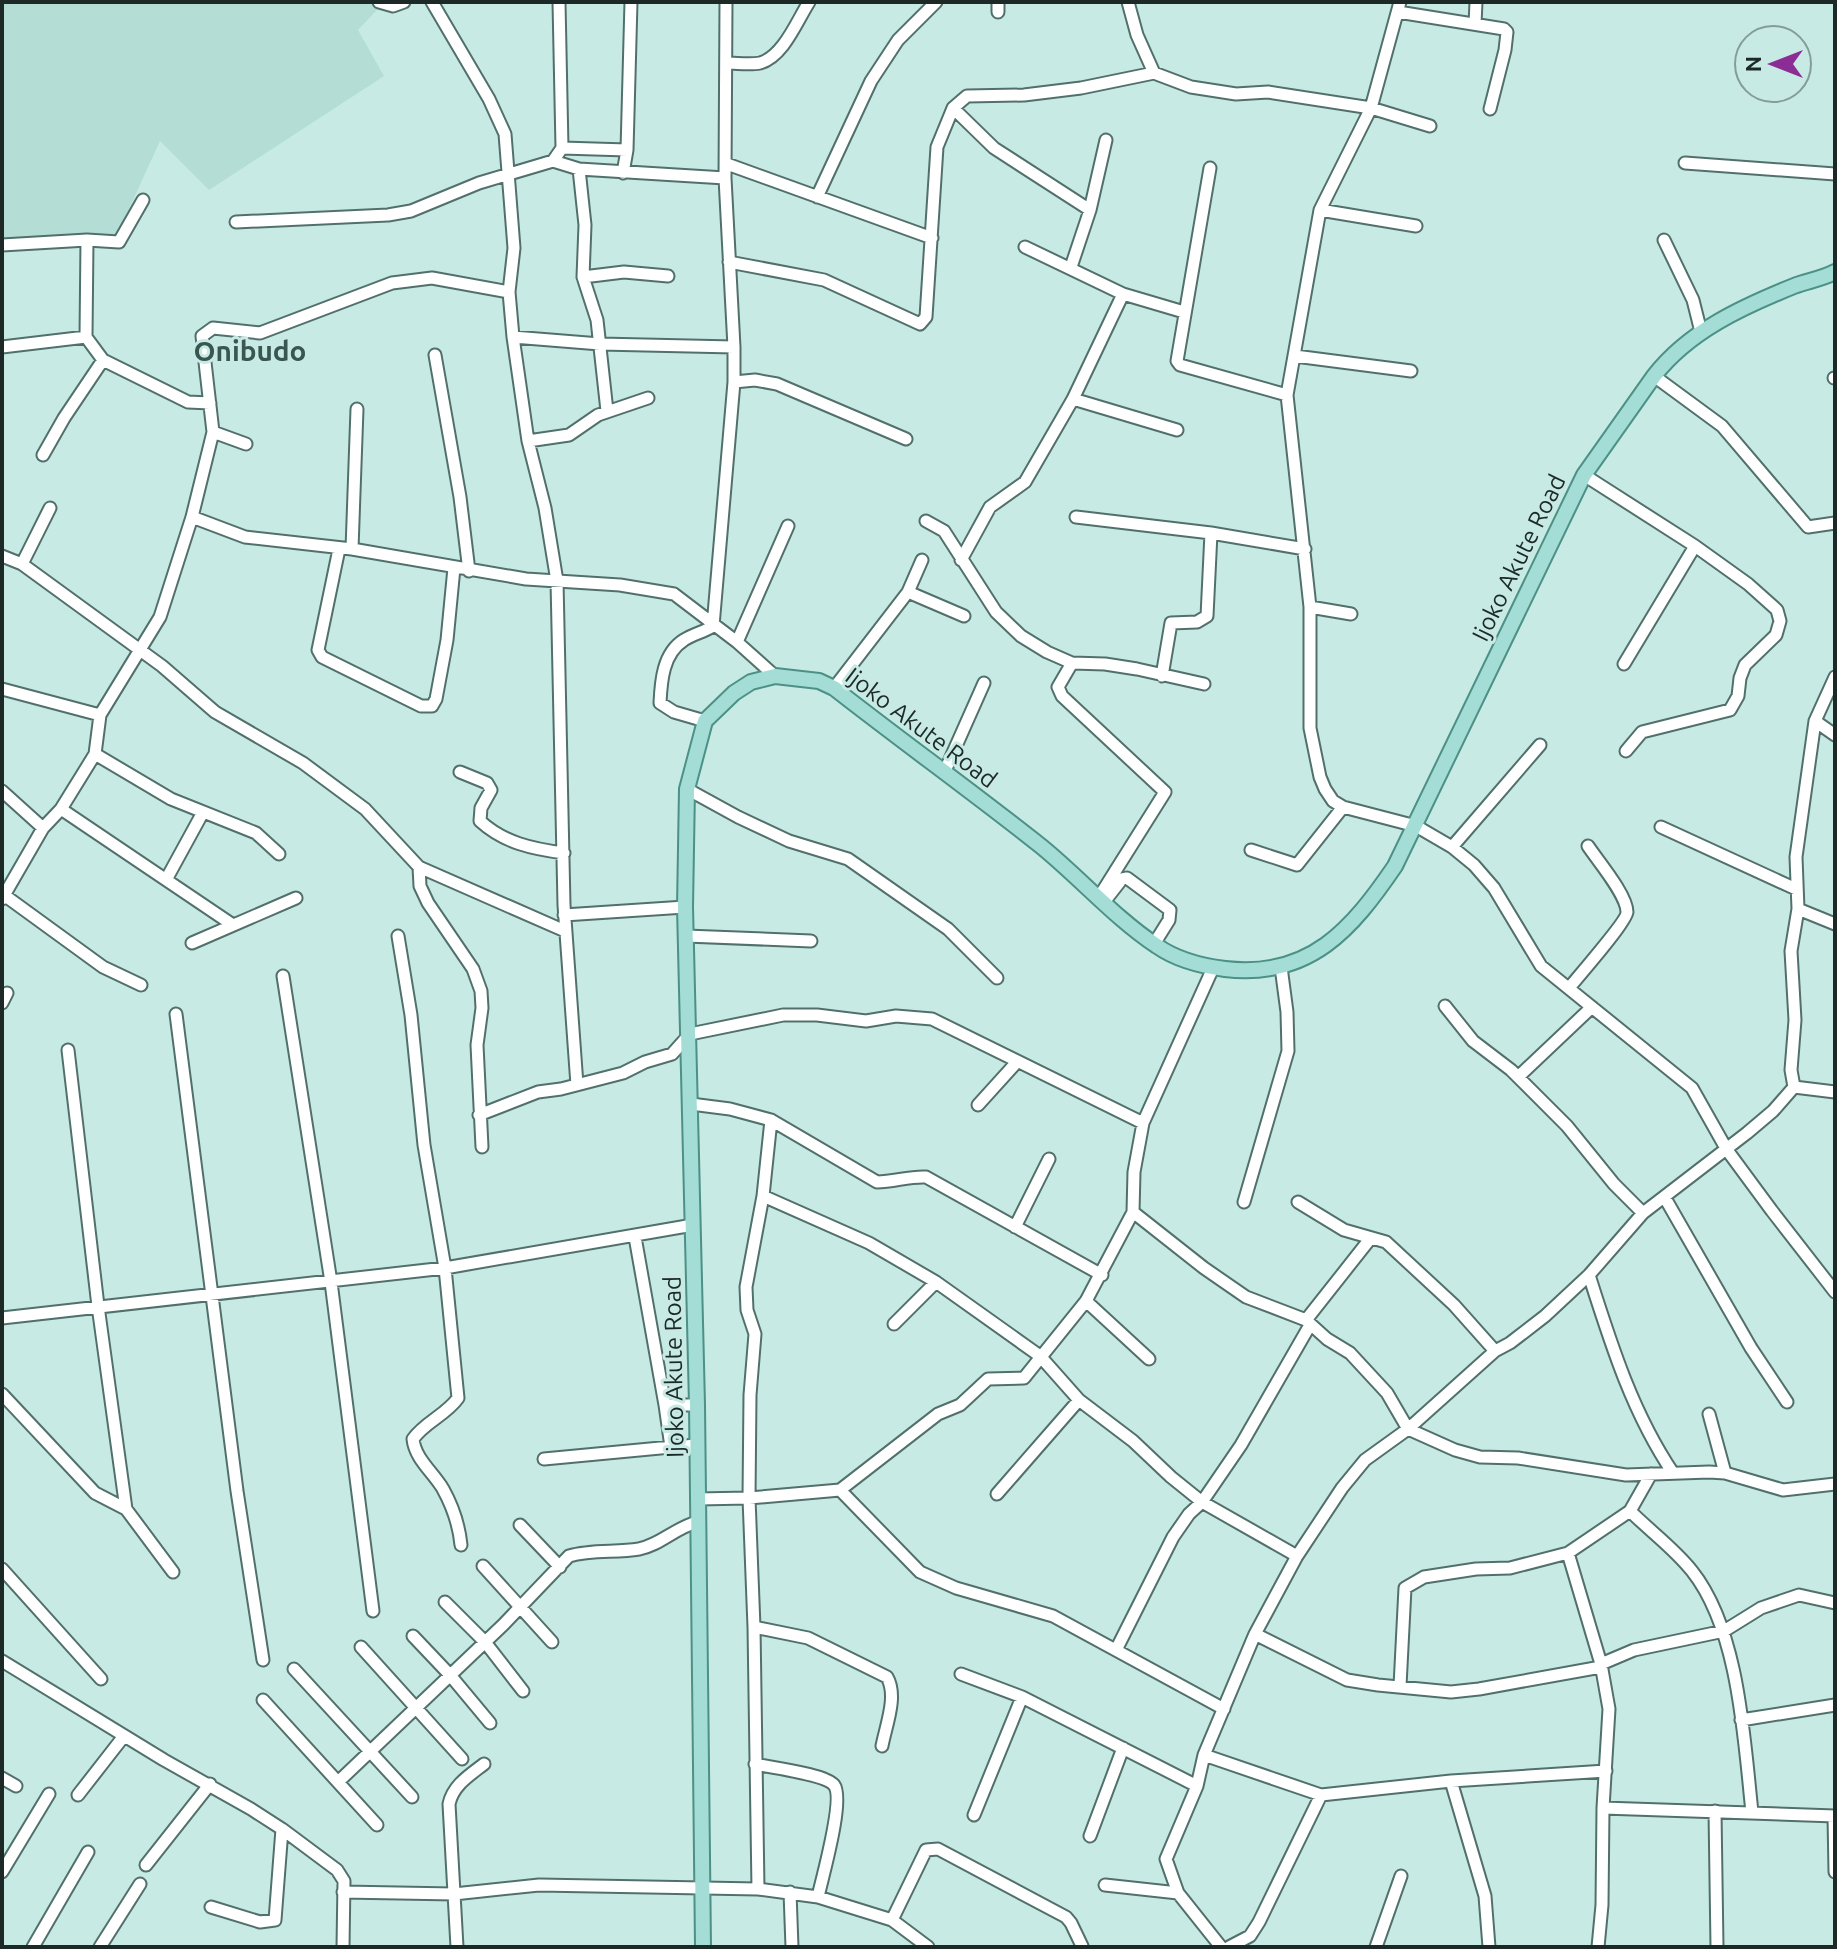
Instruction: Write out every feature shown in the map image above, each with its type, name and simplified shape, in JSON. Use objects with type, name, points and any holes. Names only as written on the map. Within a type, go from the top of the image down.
[{"type":"main road","name":"Ijoko Akute Road","points":[[703,1947],[697,1405],[685,907],[687,789],[705,721],[734,693],[751,682],[775,676],[819,681],[834,688],[1008,820],[1154,944],[1184,960],[1213,968],[1281,967],[1306,958],[1353,923],[1395,866],[1584,475],[1664,363],[1701,332],[1761,299],[1835,272]]},
{"type":"street","points":[[379,2],[393,6],[404,2]]},
{"type":"street","points":[[432,2],[489,99],[505,134],[514,248],[509,292],[513,337],[528,441],[545,508],[557,581],[564,915],[577,1085]]},
{"type":"street","points":[[553,161],[562,148],[559,2]]},
{"type":"street","points":[[623,173],[627,150],[631,2]]},
{"type":"street","points":[[713,626],[734,382],[725,178],[726,2]]},
{"type":"street","points":[[726,63],[759,63],[771,58],[809,2]]},
{"type":"street","points":[[817,197],[871,81],[898,40],[936,2]]},
{"type":"street","points":[[1128,2],[1137,35],[1154,73]]},
{"type":"street","points":[[1475,24],[1476,2]]},
{"type":"street","points":[[1490,109],[1507,32],[1399,7],[1371,108],[1320,210],[1287,395],[1310,607],[1310,728],[1320,777],[1333,801],[1343,807],[1416,826],[1452,847],[1474,865],[1494,888],[1541,966],[1692,1088],[1727,1150],[1835,1292]]},
{"type":"street","points":[[729,262],[824,280],[920,324],[926,317],[937,147],[953,108],[967,96],[1024,95],[1081,88],[1154,73],[1191,87],[1236,94],[1268,92],[1371,108],[1430,126]]},
{"type":"street","points":[[953,108],[994,148],[1090,210]]},
{"type":"street","points":[[1071,267],[1090,210],[1106,140]]},
{"type":"street","points":[[562,148],[627,150]]},
{"type":"street","points":[[236,222],[388,215],[411,211],[507,174],[553,161],[579,169],[725,178]]},
{"type":"street","points":[[1685,163],[1835,174]]},
{"type":"street","points":[[727,164],[932,238]]},
{"type":"street","points":[[1210,168],[1177,361],[1180,365],[1287,395]]},
{"type":"street","points":[[579,169],[585,225],[583,277],[597,320],[607,411]]},
{"type":"street","points":[[2,245],[87,240],[119,242],[143,200]]},
{"type":"street","points":[[1320,210],[1416,226]]},
{"type":"street","points":[[87,240],[86,337],[103,360],[188,402],[210,403]]},
{"type":"street","points":[[1664,240],[1693,300],[1701,332]]},
{"type":"street","points":[[1025,247],[1123,294],[1184,312]]},
{"type":"street","points":[[583,277],[624,272],[668,276]]},
{"type":"street","points":[[141,985],[103,967],[3,897],[43,828],[61,809],[95,754],[100,715],[160,617],[192,517],[213,432],[202,336],[213,328],[260,333],[392,283],[432,278],[509,292]]},
{"type":"street","points":[[961,560],[990,507],[1025,482],[1073,399],[1123,294]]},
{"type":"street","points":[[2,347],[86,337]]},
{"type":"street","points":[[513,337],[600,344],[734,347]]},
{"type":"street","points":[[435,355],[460,497],[469,571]]},
{"type":"street","points":[[1295,356],[1411,371]]},
{"type":"street","points":[[43,455],[103,360]]},
{"type":"street","points":[[1654,376],[1722,426],[1808,527],[1835,523]]},
{"type":"street","points":[[734,382],[755,380],[777,384],[906,439]]},
{"type":"street","points":[[528,441],[569,435],[607,411],[648,398]]},
{"type":"street","points":[[1073,399],[1177,430]]},
{"type":"street","points":[[357,409],[345,549],[318,650],[322,657],[421,706],[432,706],[447,640],[454,568]]},
{"type":"street","points":[[213,432],[246,444]]},
{"type":"street","points":[[1584,475],[1748,584],[1777,610],[1780,621],[1776,635],[1745,665],[1738,696],[1730,710],[1642,732],[1626,751]]},
{"type":"street","points":[[22,564],[50,508]]},
{"type":"street","points":[[192,517],[245,537],[345,549],[469,571],[620,585],[674,594],[737,642],[775,676]]},
{"type":"street","points":[[1076,517],[1211,533],[1305,549]]},
{"type":"street","points":[[926,521],[944,531],[996,612],[1021,636],[1072,663],[1105,664],[1204,684]]},
{"type":"street","points":[[737,642],[788,526]]},
{"type":"street","points":[[1162,676],[1171,623],[1197,622],[1207,616],[1211,533]]},
{"type":"street","points":[[1624,664],[1695,546]]},
{"type":"street","points":[[2,556],[22,564],[162,666],[215,712],[303,763],[365,809],[419,867],[565,931]]},
{"type":"street","points":[[834,688],[908,592],[922,560]]},
{"type":"street","points":[[908,592],[964,616]]},
{"type":"street","points":[[1310,607],[1351,614]]},
{"type":"street","points":[[705,721],[674,712],[660,703],[661,678],[670,655],[684,640],[713,626]]},
{"type":"street","points":[[1072,663],[1058,687],[1062,696],[1165,792],[1102,900]]},
{"type":"street","points":[[1794,1087],[1791,1070],[1795,1020],[1791,951],[1798,909],[1796,857],[1815,721],[1835,677]]},
{"type":"street","points":[[944,773],[984,683]]},
{"type":"street","points":[[2,689],[100,715]]},
{"type":"street","points":[[1815,721],[1835,735]]},
{"type":"street","points":[[1452,847],[1540,745]]},
{"type":"street","points":[[95,754],[171,799],[202,814],[256,833],[279,854]]},
{"type":"street","points":[[460,772],[487,783],[491,790],[481,808],[480,821],[490,830],[526,848],[564,853]]},
{"type":"street","points":[[687,789],[789,841],[848,859],[948,929],[997,978]]},
{"type":"street","points":[[2,791],[43,828]]},
{"type":"street","points":[[1251,850],[1297,865],[1343,807]]},
{"type":"street","points":[[61,809],[233,925]]},
{"type":"street","points":[[167,878],[202,814]]},
{"type":"street","points":[[1661,827],[1796,889]]},
{"type":"street","points":[[1569,988],[1606,947],[1613,930],[1626,918],[1627,912],[1615,886],[1588,846]]},
{"type":"street","points":[[419,867],[420,886],[428,903],[473,969],[481,991],[477,1045],[482,1147]]},
{"type":"street","points":[[1102,900],[1122,879],[1127,878],[1170,910],[1169,920],[1154,944]]},
{"type":"street","points":[[192,943],[296,898]]},
{"type":"street","points":[[564,915],[685,907]]},
{"type":"street","points":[[1798,909],[1835,924]]},
{"type":"street","points":[[398,936],[414,1043],[424,1145],[445,1268],[458,1398],[413,1439],[414,1448],[444,1490],[459,1526],[461,1545]]},
{"type":"street","points":[[686,936],[811,941]]},
{"type":"street","points":[[1244,1202],[1288,1051],[1281,967]]},
{"type":"street","points":[[697,1499],[840,1490],[938,1414],[960,1405],[988,1379],[1024,1378],[1086,1301],[1133,1212],[1134,1172],[1143,1123],[1213,968]]},
{"type":"street","points":[[283,976],[331,1282],[373,1611]]},
{"type":"street","points":[[1445,1006],[1473,1041],[1518,1077],[1567,1126],[1614,1184],[1643,1213]]},
{"type":"street","points":[[1518,1077],[1592,1007]]},
{"type":"street","points":[[176,1014],[237,1491],[263,1660]]},
{"type":"street","points":[[479,1115],[538,1092],[623,1073],[672,1054],[690,1034],[783,1015],[817,1015],[866,1021],[920,1016],[932,1019],[1143,1123]]},
{"type":"street","points":[[68,1050],[126,1509]]},
{"type":"street","points":[[978,1105],[1016,1063]]},
{"type":"street","points":[[1794,1087],[1835,1092]]},
{"type":"street","points":[[1221,1947],[1178,1893],[1166,1859],[1197,1786],[1204,1755],[1255,1634],[1297,1556],[1342,1488],[1365,1460],[1408,1429],[1495,1351],[1545,1316],[1589,1275],[1643,1213],[1727,1150],[1773,1111],[1794,1087]]},
{"type":"street","points":[[691,1104],[730,1109],[771,1120],[877,1182],[892,1182],[909,1176],[926,1177],[1102,1275]]},
{"type":"street","points":[[758,1889],[749,1498],[750,1395],[755,1334],[747,1310],[746,1287],[763,1196],[771,1120]]},
{"type":"street","points":[[1015,1227],[1049,1159]]},
{"type":"street","points":[[763,1196],[869,1243],[936,1282],[1040,1356],[1079,1400],[1133,1441],[1202,1502],[1297,1556]]},
{"type":"street","points":[[1665,1198],[1751,1348],[1787,1402]]},
{"type":"street","points":[[1298,1202],[1344,1230],[1386,1242],[1454,1305],[1495,1351]]},
{"type":"street","points":[[1133,1212],[1246,1297],[1308,1322],[1359,1363],[1387,1393],[1408,1429],[1480,1457],[1518,1458],[1626,1475],[1725,1473],[1783,1490],[1835,1484]]},
{"type":"street","points":[[2,1318],[445,1268],[693,1225]]},
{"type":"street","points":[[635,1237],[671,1447]]},
{"type":"street","points":[[1116,1650],[1173,1537],[1202,1502],[1241,1445],[1308,1322],[1370,1239]]},
{"type":"street","points":[[1589,1275],[1636,1407],[1656,1448],[1673,1473]]},
{"type":"street","points":[[894,1324],[936,1282]]},
{"type":"street","points":[[1086,1301],[1149,1359]]},
{"type":"street","points":[[2,1394],[95,1493],[126,1509],[173,1572]]},
{"type":"street","points":[[997,1494],[1079,1400]]},
{"type":"street","points":[[665,1405],[697,1405]]},
{"type":"street","points":[[1709,1414],[1725,1473]]},
{"type":"street","points":[[544,1459],[697,1445]]},
{"type":"street","points":[[1400,1686],[1405,1588],[1424,1577],[1476,1569],[1510,1568],[1568,1553],[1630,1511],[1651,1474]]},
{"type":"street","points":[[840,1490],[920,1572],[956,1588],[1053,1616],[1224,1709]]},
{"type":"street","points":[[1630,1511],[1692,1571],[1724,1631],[1741,1720],[1752,1812]]},
{"type":"street","points":[[338,1782],[520,1608],[569,1556],[583,1552],[639,1549],[654,1545],[680,1526],[697,1522]]},
{"type":"street","points":[[520,1525],[560,1567]]},
{"type":"street","points":[[1568,1553],[1601,1665],[1609,1709],[1598,1947]]},
{"type":"street","points":[[483,1566],[552,1642]]},
{"type":"street","points":[[2,1569],[101,1679]]},
{"type":"street","points":[[1255,1634],[1347,1680],[1451,1692],[1601,1665],[1634,1650],[1724,1631],[1761,1608],[1799,1595],[1835,1603]]},
{"type":"street","points":[[445,1602],[485,1642],[523,1691]]},
{"type":"street","points":[[754,1627],[808,1638],[887,1677],[892,1685],[892,1694],[882,1746]]},
{"type":"street","points":[[413,1636],[490,1723]]},
{"type":"street","points":[[361,1647],[462,1759]]},
{"type":"street","points":[[2,1661],[124,1736],[210,1784],[282,1829],[337,1870],[344,1881],[343,1947]]},
{"type":"street","points":[[294,1669],[412,1797]]},
{"type":"street","points":[[961,1674],[1022,1697],[1197,1786]]},
{"type":"street","points":[[974,1815],[1022,1697]]},
{"type":"street","points":[[263,1700],[377,1825]]},
{"type":"street","points":[[1741,1720],[1835,1705]]},
{"type":"street","points":[[78,1795],[124,1736]]},
{"type":"street","points":[[1090,1836],[1123,1748]]},
{"type":"street","points":[[1204,1755],[1321,1795],[1451,1781],[1606,1771]]},
{"type":"street","points":[[457,1947],[449,1810],[451,1794],[484,1764]]},
{"type":"street","points":[[755,1764],[823,1778],[834,1784],[838,1794],[836,1809],[818,1897]]},
{"type":"street","points":[[2,1778],[16,1786]]},
{"type":"street","points":[[1451,1781],[1485,1896],[1489,1947]]},
{"type":"street","points":[[146,1865],[210,1784]]},
{"type":"street","points":[[2,1872],[49,1794]]},
{"type":"street","points":[[1229,1947],[1250,1936],[1259,1922],[1321,1795]]},
{"type":"street","points":[[1603,1808],[1834,1816],[1835,1872]]},
{"type":"street","points":[[1715,1811],[1717,1947]]},
{"type":"street","points":[[211,1907],[260,1922],[275,1920],[282,1829]]},
{"type":"street","points":[[892,1920],[926,1850],[938,1849],[1066,1917],[1082,1946]]},
{"type":"street","points":[[33,1947],[88,1852]]},
{"type":"street","points":[[1376,1947],[1401,1876]]},
{"type":"street","points":[[100,1947],[140,1884]]},
{"type":"street","points":[[343,1892],[454,1894],[539,1885],[790,1892],[818,1897],[892,1920],[927,1947]]},
{"type":"street","points":[[1105,1885],[1178,1893]]},
{"type":"street","points":[[790,1892],[792,1947]]},
{"type":"shaded area","points":[[5,2],[372,2],[377,10],[358,30],[384,76],[209,190],[160,141],[117,235],[2,242],[2,5]]},
{"type":"district","name":"Onibudo","points":[[250,351]]}]
